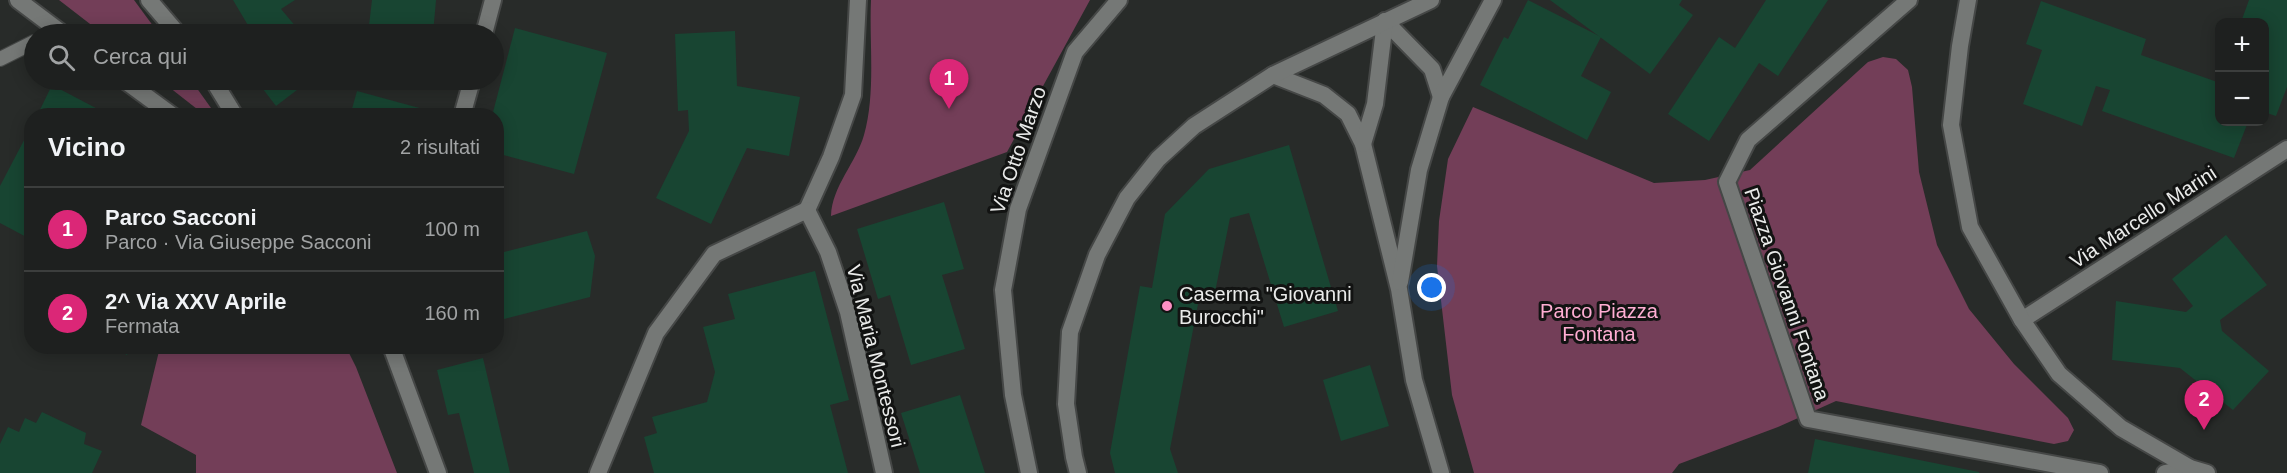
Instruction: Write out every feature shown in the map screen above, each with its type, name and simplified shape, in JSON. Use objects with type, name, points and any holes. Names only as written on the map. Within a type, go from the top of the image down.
[{"type":"street","points":[[18,0],[46,24]]},
{"type":"street","points":[[149,0],[169,24]]},
{"type":"street","points":[[487,24],[493,0]]},
{"type":"street","points":[[598,473],[656,333],[714,254],[807,210],[831,157],[853,94],[858,0]]},
{"type":"street","name":"Via Otto Marzo","points":[[1029,473],[1013,395],[1003,290],[1018,209],[1074,52],[1119,0]]},
{"type":"street","points":[[1078,473],[1066,404],[1070,332],[1096,255],[1127,198],[1158,159],[1194,126],[1273,75],[1431,0]]},
{"type":"street","points":[[1399,289],[1419,170],[1441,97],[1493,0]]},
{"type":"street","name":"Piazza Giovanni Fontana","points":[[1909,0],[1748,140],[1726,182],[1808,419],[2100,473]]},
{"type":"street","points":[[1968,0],[1959,46],[1951,125],[1970,227],[2022,320],[2059,374],[2121,428],[2190,468],[2206,473]]},
{"type":"street","points":[[1385,21],[1432,69],[1441,97]]},
{"type":"street","points":[[1363,144],[1375,104],[1385,21]]},
{"type":"street","points":[[1273,75],[1323,95],[1348,114],[1363,144],[1399,289],[1413,380],[1441,473]]},
{"type":"street","points":[[138,90],[162,108]]},
{"type":"street","points":[[219,90],[230,108]]},
{"type":"street","points":[[464,108],[469,90]]},
{"type":"street","name":"Via Marcello Marini","points":[[2022,320],[2287,149]]},
{"type":"street","name":"Via Maria Montessori","points":[[807,210],[828,252],[848,312],[884,473]]},
{"type":"street","points":[[394,354],[438,473]]},
{"type":"street","points":[[2166,473],[2190,468]]},
{"type":"lane","points":[[0,59],[24,47]]},
{"type":"green space","points":[[59,0],[134,0],[152,24],[90,24]]},
{"type":"green space","points":[[871,0],[1090,0],[1007,152],[831,216],[835,195],[860,145],[868,119],[871,85]]},
{"type":"green space","name":"Parco Piazza Fontana","points":[[1883,57],[1896,59],[1908,70],[1912,87],[1919,172],[1937,245],[1969,309],[2014,364],[2068,418],[2074,430],[2068,441],[2054,444],[1836,401],[1778,427],[1679,464],[1672,473],[1474,473],[1452,395],[1437,266],[1439,221],[1448,159],[1473,107],[1654,183],[1705,180],[1750,170],[1868,62]]},
{"type":"green space","points":[[173,90],[198,90],[211,108],[196,108]]},
{"type":"green space","points":[[158,354],[350,354],[397,473],[196,473],[196,455],[141,425]]},
{"type":"building","points":[[233,0],[295,0],[281,9],[294,24],[247,24]]},
{"type":"building","points":[[372,0],[436,0],[434,24],[369,24]]},
{"type":"building","points":[[1528,0],[1601,37],[1581,76],[1611,92],[1587,140],[1480,85],[1504,37],[1508,39]]},
{"type":"building","points":[[1550,0],[1682,0],[1679,5],[1693,15],[1650,74]]},
{"type":"building","points":[[1766,0],[1828,0],[1778,76],[1759,63],[1709,141],[1668,114],[1719,37],[1735,48]]},
{"type":"building","points":[[2249,0],[2287,0],[2287,87],[2276,116],[2269,114],[2269,18],[2242,18]]},
{"type":"building","points":[[2041,1],[2146,39],[2141,55],[2215,81],[2215,126],[2246,126],[2234,158],[2102,111],[2110,90],[2096,86],[2082,126],[2023,104],[2042,50],[2026,44]]},
{"type":"building","points":[[515,28],[607,53],[574,174],[504,155],[504,108],[494,108],[499,90],[504,90],[504,70]]},
{"type":"building","points":[[735,31],[737,86],[800,97],[789,156],[747,148],[711,224],[656,198],[689,131],[688,110],[678,111],[675,34]]},
{"type":"building","points":[[50,90],[62,90],[96,108],[41,108]]},
{"type":"building","points":[[264,90],[297,90],[276,106]]},
{"type":"building","points":[[357,91],[419,108],[352,108]]},
{"type":"building","points":[[24,140],[24,236],[0,223],[0,186]]},
{"type":"building","name":"Caserma \"Giovanni Burocchi\"","points":[[1289,145],[1338,311],[1284,327],[1249,213],[1230,218],[1213,302],[1199,299],[1170,449],[1178,473],[1115,473],[1110,453],[1140,286],[1152,288],[1165,214],[1209,169]]},
{"type":"building","points":[[944,202],[964,269],[942,275],[965,349],[911,365],[890,295],[878,299],[857,229]]},
{"type":"building","points":[[587,231],[595,256],[590,297],[504,319],[504,252]]},
{"type":"building","points":[[2226,235],[2267,285],[2220,320],[2222,331],[2269,371],[2233,410],[2180,368],[2112,360],[2116,301],[2186,312],[2193,306],[2172,279]]},
{"type":"building","points":[[815,271],[849,400],[830,405],[848,473],[654,473],[644,437],[657,433],[652,417],[707,402],[715,372],[703,327],[735,319],[728,294]]},
{"type":"building","points":[[483,358],[510,473],[474,473],[459,413],[448,415],[437,370]]},
{"type":"building","points":[[1370,365],[1389,426],[1341,441],[1323,380]]},
{"type":"building","points":[[960,395],[985,473],[920,473],[901,413]]},
{"type":"building","points":[[42,412],[86,433],[84,444],[102,451],[92,473],[0,473],[0,444],[8,427],[19,432],[25,418],[36,423]]},
{"type":"building","points":[[1815,439],[1979,472],[1979,473],[1808,473]]},
{"type":"place","name":"Parco Sacconi","points":[[949,109]]},
{"type":"place","name":"Caserma \"Giovanni Burocchi\"","points":[[1167,306]]},
{"type":"place","name":"2^ Via XXV Aprile","points":[[2204,430]]}]
